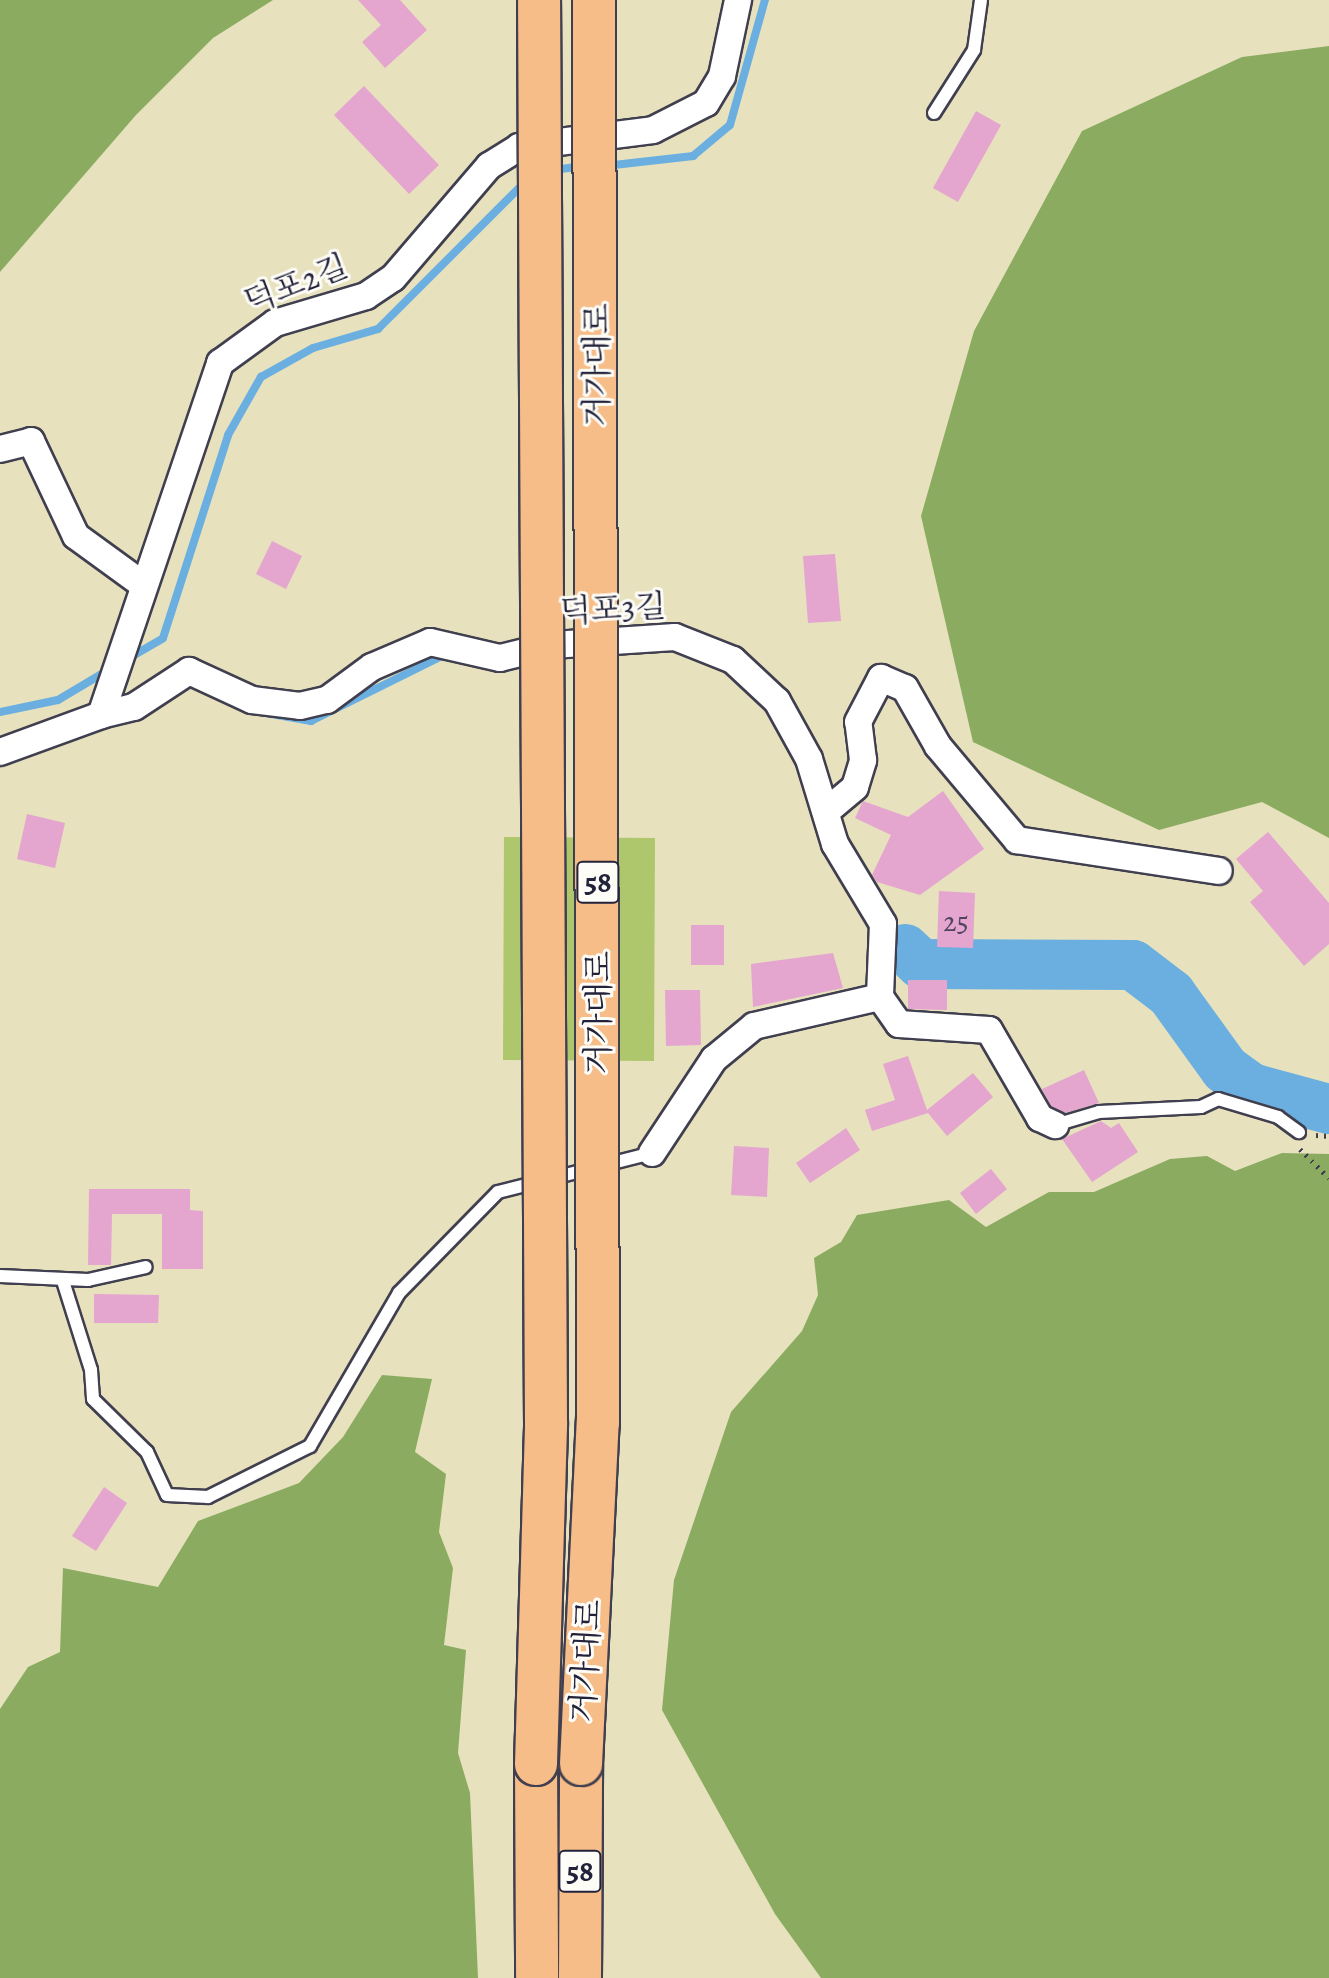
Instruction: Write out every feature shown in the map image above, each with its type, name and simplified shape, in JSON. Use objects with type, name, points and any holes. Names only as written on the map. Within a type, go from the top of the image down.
[{"type":"highway","name":"거가대로","points":[[537,1978],[536,1764],[546,1422],[539,0]]},
{"type":"highway","name":"거가대로","points":[[580,1978],[581,1764],[598,1422],[594,0]]},
{"type":"street","name":"덕포2길","points":[[101,715],[142,584],[220,363],[275,323],[366,296],[393,278],[489,166],[519,147],[653,130],[706,103],[722,76],[738,0]]},
{"type":"street","points":[[0,449],[31,441],[76,536],[142,584]]},
{"type":"street","name":"덕포3길","points":[[101,715],[134,707],[189,671],[252,700],[300,706],[327,700],[372,667],[430,642],[500,658],[553,645],[675,637],[733,660],[777,701],[828,810],[835,844],[883,924],[880,997]]},
{"type":"street","points":[[828,810],[855,787],[863,760],[858,722],[881,678],[905,688],[938,746],[1017,840],[1219,871]]},
{"type":"street","points":[[0,752],[101,715]]},
{"type":"street","points":[[652,1153],[714,1059],[754,1026],[880,997],[899,1024],[989,1030],[1040,1118],[1055,1125]]},
{"type":"lane","points":[[934,113],[974,50],[981,0]]},
{"type":"lane","points":[[1055,1125],[1099,1112],[1201,1107],[1218,1099],[1278,1117],[1299,1132]]},
{"type":"lane","points":[[63,1281],[91,1370],[93,1399],[147,1452],[167,1495],[208,1497],[310,1446],[399,1293],[498,1192],[652,1153]]},
{"type":"lane","points":[[0,1276],[63,1281],[146,1267]]},
{"type":"path","points":[[1299,1132],[1304,1159],[1329,1178]]},
{"type":"green space","points":[[0,0],[273,0],[213,38],[136,115],[0,272]]},
{"type":"green space","points":[[1329,46],[1329,838],[1262,802],[1159,830],[973,742],[921,516],[974,331],[1082,131],[1242,57]]},
{"type":"green space","points":[[504,837],[655,838],[654,1061],[503,1060]]},
{"type":"green space","points":[[1282,1153],[1329,1154],[1329,1978],[821,1978],[775,1914],[662,1710],[674,1580],[731,1412],[802,1331],[818,1295],[814,1258],[841,1242],[857,1215],[949,1200],[986,1227],[1049,1192],[1094,1192],[1170,1159],[1207,1156],[1235,1171]]},
{"type":"green space","points":[[382,1375],[432,1379],[415,1452],[446,1474],[439,1532],[453,1568],[444,1645],[466,1650],[458,1753],[470,1793],[478,1978],[0,1978],[0,1709],[28,1667],[60,1652],[63,1568],[158,1587],[198,1521],[299,1483],[343,1437]]},
{"type":"building","points":[[358,0],[400,0],[427,30],[385,68],[362,42],[381,25]]},
{"type":"building","points":[[364,86],[439,165],[409,194],[334,115]]},
{"type":"building","points":[[976,111],[1001,125],[958,202],[933,188]]},
{"type":"building","points":[[272,541],[302,556],[286,589],[256,574]]},
{"type":"building","points":[[835,554],[841,621],[808,623],[803,556]]},
{"type":"building","points":[[943,791],[984,849],[920,895],[877,882],[872,875],[891,835],[855,818],[863,801],[908,817]]},
{"type":"building","points":[[27,814],[65,823],[55,868],[17,859]]},
{"type":"building","points":[[1268,832],[1329,903],[1329,944],[1304,966],[1250,902],[1263,891],[1236,859]]},
{"type":"building","points":[[939,891],[975,893],[973,948],[937,947]]},
{"type":"building","points":[[691,925],[724,925],[724,965],[691,965]]},
{"type":"building","points":[[833,953],[843,988],[753,1007],[751,964]]},
{"type":"building","points":[[908,980],[947,980],[947,1010],[908,1009]]},
{"type":"building","points":[[665,990],[700,990],[701,1045],[666,1046]]},
{"type":"building","points":[[908,1056],[927,1110],[973,1073],[993,1097],[947,1136],[928,1113],[872,1131],[865,1110],[895,1100],[883,1064]]},
{"type":"building","points":[[1084,1070],[1099,1103],[1065,1113],[1051,1106],[1042,1089]]},
{"type":"building","points":[[1101,1121],[1111,1128],[1119,1123],[1138,1152],[1092,1182],[1062,1139]]},
{"type":"building","points":[[846,1128],[860,1150],[810,1183],[796,1163]]},
{"type":"building","points":[[734,1146],[769,1148],[767,1197],[731,1195]]},
{"type":"building","points":[[991,1169],[1007,1189],[976,1214],[960,1193]]},
{"type":"building","points":[[89,1189],[190,1189],[190,1210],[203,1211],[203,1269],[162,1269],[162,1214],[112,1214],[111,1265],[88,1265]]},
{"type":"building","points":[[94,1294],[159,1295],[158,1323],[94,1323]]},
{"type":"building","points":[[104,1487],[127,1503],[96,1551],[72,1536]]},
{"type":"waterway","points":[[605,166],[693,156],[730,125],[765,0]]},
{"type":"waterway","points":[[554,170],[583,166]]},
{"type":"waterway","points":[[129,658],[163,638],[228,435],[261,377],[313,348],[378,329],[526,181]]},
{"type":"waterway","points":[[254,711],[311,721],[440,657]]},
{"type":"waterway","points":[[0,712],[58,700],[110,669]]},
{"type":"waterway","points":[[905,949],[921,964],[1133,965],[1171,994],[1225,1069],[1251,1088],[1329,1109]]}]
